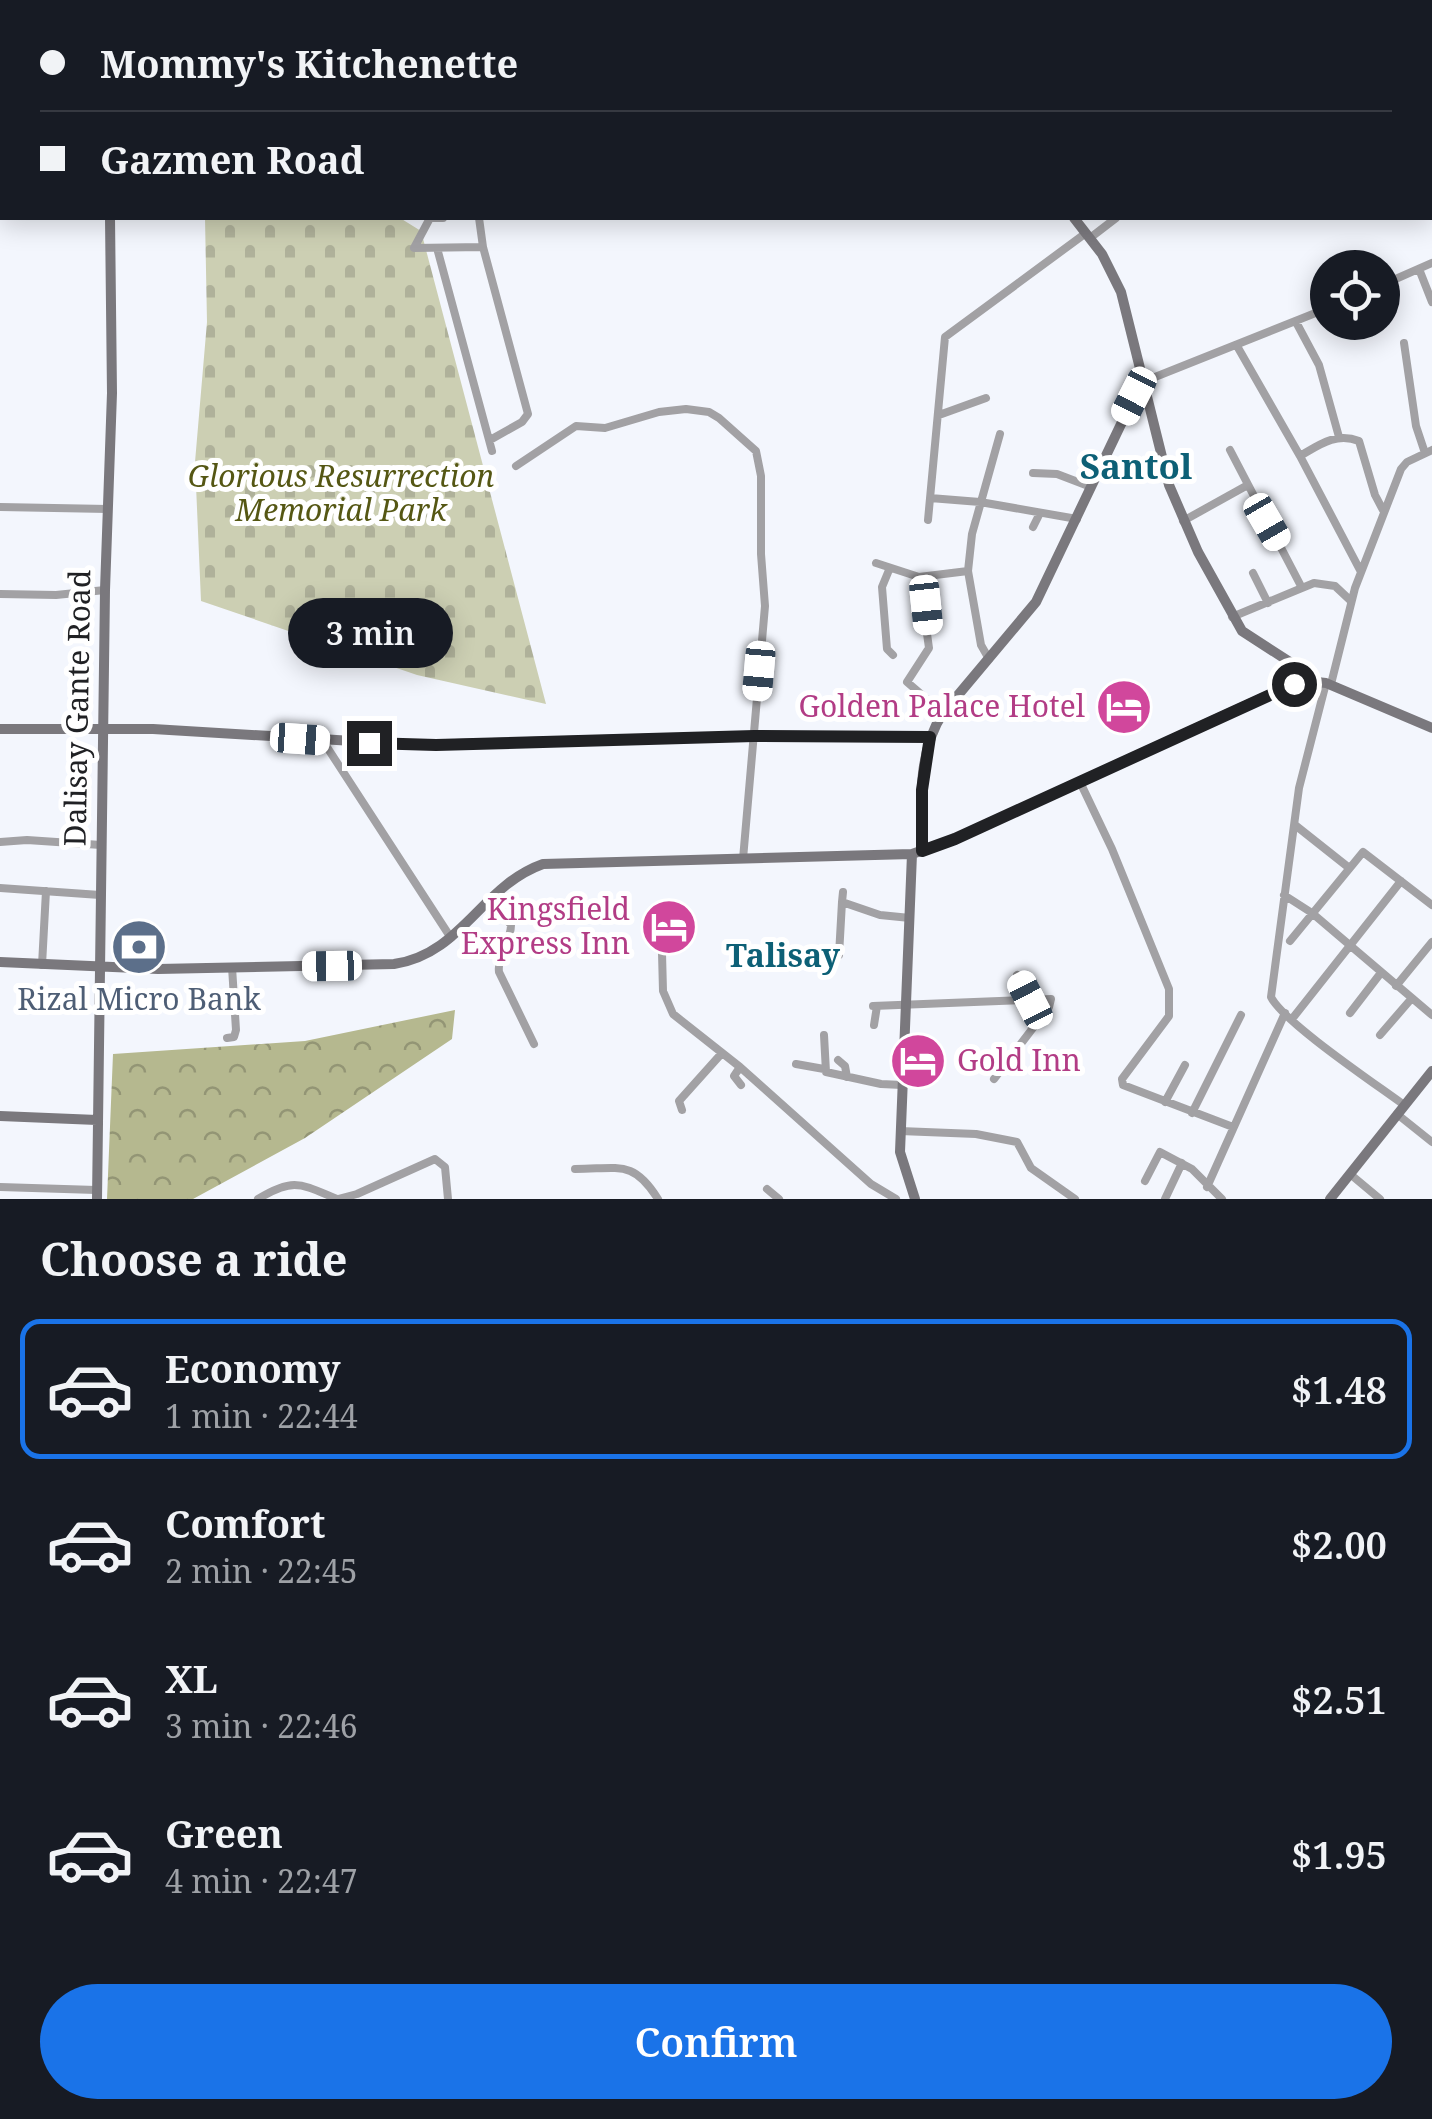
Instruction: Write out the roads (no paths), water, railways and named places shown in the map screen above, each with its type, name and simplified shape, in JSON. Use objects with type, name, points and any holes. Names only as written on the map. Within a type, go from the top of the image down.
[{"type":"main road","name":"Dalisay Gante Road","points":[[96,1194],[105,590],[112,403],[110,220]]},
{"type":"main road","points":[[1076,220],[1117,282],[1182,522],[1232,617],[1247,636],[1296,666],[1307,681]]},
{"type":"main road","points":[[915,1199],[901,1160],[900,1131],[910,918],[930,737],[942,713],[1030,611],[1134,396],[1146,385]]},
{"type":"main road","points":[[0,962],[100,968],[394,964],[432,954],[521,874],[554,862],[917,852],[1307,681],[1328,684],[1432,728]]},
{"type":"main road","points":[[0,730],[103,728],[419,745],[754,736],[930,737]]},
{"type":"main road","points":[[1330,1199],[1432,1070]]},
{"type":"main road","points":[[0,1116],[97,1120]]},
{"type":"street","points":[[1432,95],[1432,110]]},
{"type":"street","points":[[429,220],[414,248],[483,247]]},
{"type":"street","points":[[480,220],[483,247],[528,414],[522,422],[490,440]]},
{"type":"street","points":[[928,520],[942,344],[948,332],[1113,220]]},
{"type":"street","points":[[437,248],[492,451]]},
{"type":"street","points":[[1400,277],[1432,263]]},
{"type":"street","points":[[1419,269],[1432,302]]},
{"type":"street","points":[[1146,385],[1310,316]]},
{"type":"street","points":[[1296,322],[1316,356],[1339,438]]},
{"type":"street","points":[[1404,342],[1416,426],[1429,451],[1403,465],[1384,512],[1351,602],[1302,772],[1272,997],[1432,1142]]},
{"type":"street","points":[[1238,346],[1361,572]]},
{"type":"street","points":[[939,415],[986,398]]},
{"type":"street","points":[[516,466],[576,426],[605,428],[670,410],[709,412],[756,452],[761,476],[765,606],[743,858]]},
{"type":"street","points":[[988,659],[981,645],[968,571],[980,502],[1000,434]]},
{"type":"street","points":[[1300,456],[1339,438],[1356,439],[1362,444],[1375,495],[1384,512]]},
{"type":"street","points":[[1230,450],[1302,588]]},
{"type":"street","points":[[1034,473],[1057,474],[1092,488]]},
{"type":"street","points":[[1182,522],[1246,486]]},
{"type":"street","points":[[930,498],[980,502],[1077,519]]},
{"type":"street","points":[[0,507],[108,509]]},
{"type":"street","points":[[1034,526],[1040,513]]},
{"type":"street","points":[[876,563],[919,577],[968,571]]},
{"type":"street","points":[[888,570],[882,587],[887,649],[893,655]]},
{"type":"street","points":[[1253,574],[1268,603]]},
{"type":"street","points":[[919,577],[929,648],[907,682],[942,713]]},
{"type":"street","points":[[1232,617],[1314,583],[1330,584],[1351,602]]},
{"type":"street","points":[[0,594],[56,595],[105,590]]},
{"type":"street","points":[[323,741],[451,939]]},
{"type":"street","points":[[1080,782],[1169,989],[1170,1016],[1122,1079],[1123,1086],[1232,1127]]},
{"type":"street","points":[[1295,826],[1348,867]]},
{"type":"street","points":[[0,842],[101,845]]},
{"type":"street","points":[[1290,941],[1363,852],[1432,905]]},
{"type":"street","points":[[1207,1187],[1232,1127],[1289,1016],[1401,881]]},
{"type":"street","points":[[0,888],[100,895]]},
{"type":"street","points":[[42,965],[46,891]]},
{"type":"street","points":[[1284,895],[1312,913],[1432,1015]]},
{"type":"street","points":[[839,955],[842,897],[880,916],[910,918]]},
{"type":"street","points":[[490,899],[511,924],[506,948],[498,962],[499,972],[534,1044]]},
{"type":"street","points":[[1396,986],[1432,942]]},
{"type":"street","points":[[662,953],[663,992],[668,1006],[860,1174],[896,1199]]},
{"type":"street","points":[[227,1038],[234,1037],[236,1030],[232,968]]},
{"type":"street","points":[[1350,1013],[1380,974]]},
{"type":"street","points":[[1017,975],[1030,1000]]},
{"type":"street","points":[[874,1025],[875,1006],[1048,998],[1051,1001],[994,1079]]},
{"type":"street","points":[[1380,1035],[1412,998]]},
{"type":"street","points":[[1192,1114],[1240,1015]]},
{"type":"street","points":[[824,1035],[824,1070]]},
{"type":"street","points":[[682,1110],[680,1101],[722,1053]]},
{"type":"street","points":[[838,1060],[845,1066],[847,1077]]},
{"type":"street","points":[[796,1064],[830,1074],[902,1085]]},
{"type":"street","points":[[1165,1102],[1185,1065]]},
{"type":"street","points":[[740,1067],[734,1076],[741,1085]]},
{"type":"street","points":[[900,1131],[976,1134],[1017,1142],[1031,1168],[1075,1199]]},
{"type":"street","points":[[1145,1182],[1160,1152],[1182,1163],[1222,1199]]},
{"type":"street","points":[[258,1199],[278,1187],[300,1183],[338,1199],[358,1194],[435,1159],[445,1166],[448,1199]]},
{"type":"street","points":[[1166,1199],[1182,1163]]},
{"type":"street","points":[[575,1169],[631,1169],[646,1180],[658,1199]]},
{"type":"street","points":[[1350,1174],[1380,1199]]},
{"type":"street","points":[[0,1187],[96,1194]]},
{"type":"street","points":[[768,1189],[779,1199]]},
{"type":"place","name":"Golden Palace Hotel","points":[[1124,707]]},
{"type":"place","name":"Kingsfield Express Inn","points":[[669,927]]},
{"type":"place","name":"Rizal Micro Bank","points":[[139,947]]},
{"type":"place","name":"Gold Inn","points":[[918,1061]]},
{"type":"district","name":"Santol","points":[[1136,467]]},
{"type":"district","name":"Talisay","points":[[783,956]]},
{"type":"park label","name":"Glorious Resurrection Memorial Park","points":[[341,494]]}]
